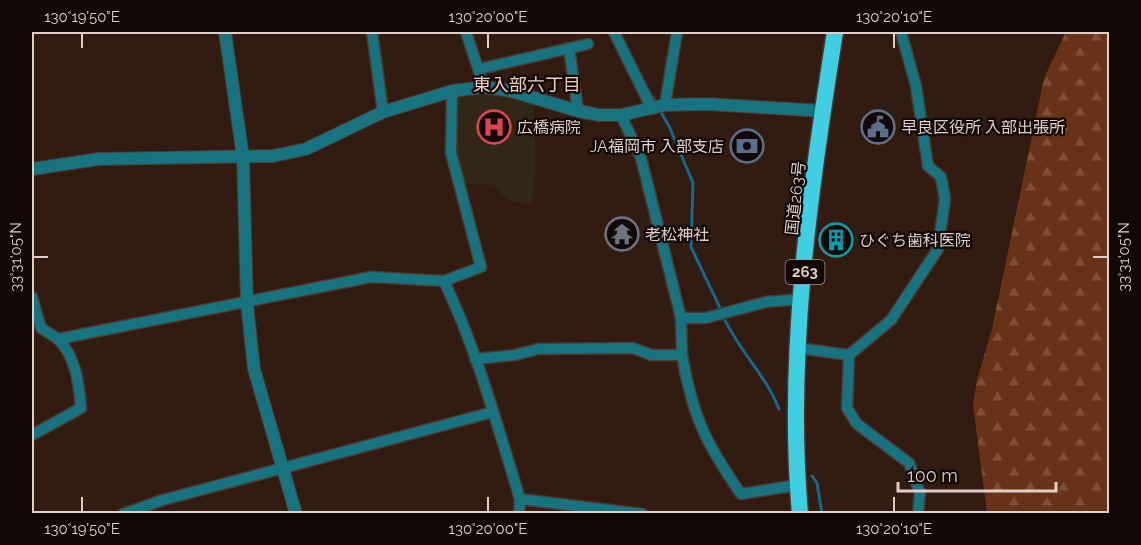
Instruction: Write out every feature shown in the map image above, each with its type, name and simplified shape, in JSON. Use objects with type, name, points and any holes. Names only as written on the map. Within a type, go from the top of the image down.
[{"type":"highway","name":"国道263号","points":[[800,513],[798,348],[801,299],[822,111],[835,32]]},
{"type":"street","points":[[225,32],[243,157],[247,304],[254,369],[296,513]]},
{"type":"street","points":[[372,32],[383,112]]},
{"type":"street","points":[[466,32],[484,87]]},
{"type":"street","points":[[614,32],[658,107]]},
{"type":"street","points":[[798,348],[849,355],[891,320],[938,249],[945,199],[941,177],[928,166],[916,86],[901,32]]},
{"type":"street","points":[[658,107],[672,72],[674,35]]},
{"type":"street","points":[[479,69],[588,44]]},
{"type":"street","points":[[569,48],[578,111]]},
{"type":"street","points":[[32,169],[99,159],[273,156],[306,149],[383,112],[452,91],[484,87],[511,91],[578,111],[621,115],[658,107],[706,104],[822,111]]},
{"type":"street","points":[[58,339],[247,304],[371,277],[444,281],[480,267],[451,153],[452,91]]},
{"type":"street","points":[[621,115],[641,158],[681,318],[682,355],[690,397],[702,433],[741,494],[798,485]]},
{"type":"street","points":[[444,281],[459,314],[493,411],[520,499],[519,513]]},
{"type":"street","points":[[32,297],[41,328],[64,345],[79,379],[81,408],[32,435]]},
{"type":"street","points":[[681,318],[706,318],[766,302],[801,299]]},
{"type":"street","points":[[475,359],[515,355],[538,349],[633,348],[651,355],[682,355]]},
{"type":"street","points":[[849,355],[847,408],[857,424],[909,463],[920,493],[918,513]]},
{"type":"street","points":[[123,513],[163,500],[493,411]]},
{"type":"street","points":[[520,499],[642,513]]},
{"type":"shaded area","name":"広橋病院","points":[[489,93],[534,102],[535,167],[532,205],[509,201],[493,185],[460,184],[452,153],[457,95]]},
{"type":"green space","points":[[1066,32],[1109,32],[1109,513],[987,513],[973,405],[977,380],[992,329],[1044,78]]},
{"type":"waterway","points":[[647,88],[656,103]]},
{"type":"waterway","points":[[659,109],[669,126],[693,183],[691,247],[721,310]]},
{"type":"waterway","points":[[723,316],[736,340],[767,385],[779,409]]},
{"type":"waterway","points":[[812,476],[817,483],[822,514]]},
{"type":"place","name":"広橋病院","points":[[494,127]]},
{"type":"place","name":"早良区役所 入部出張所","points":[[878,127]]},
{"type":"place","name":"JA福岡市 入部支店","points":[[747,146]]},
{"type":"place","name":"老松神社","points":[[622,234]]},
{"type":"place","name":"ひぐち歯科医院","points":[[836,240]]},
{"type":"district","name":"東入部六丁目","points":[[527,85]]}]
